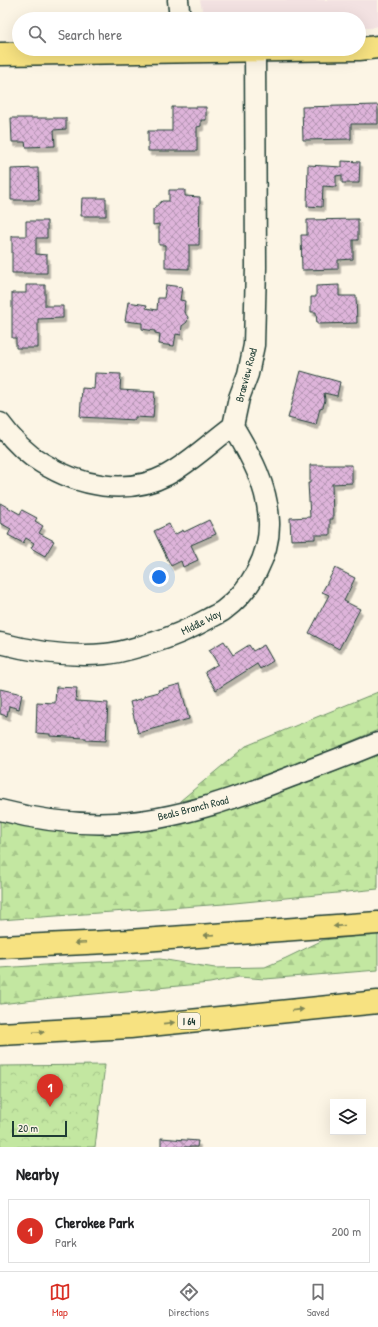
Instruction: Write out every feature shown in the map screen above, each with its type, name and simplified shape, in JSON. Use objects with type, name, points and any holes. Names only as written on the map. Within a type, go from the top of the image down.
[{"type":"main road","points":[[366,48],[378,46]]},
{"type":"main road","points":[[0,54],[12,54]]},
{"type":"main road","points":[[0,947],[129,941],[378,923]]},
{"type":"main road","name":"I 64","points":[[0,1034],[130,1027],[378,1002]]},
{"type":"street","points":[[178,0],[179,12]]},
{"type":"street","name":"Braeview Road","points":[[233,426],[239,398],[248,374],[254,345],[256,267],[255,56]]},
{"type":"street","points":[[0,423],[7,433],[27,452],[42,463],[88,483],[113,487],[147,483],[166,475],[186,463],[233,426]]},
{"type":"street","name":"Middle Way","points":[[0,643],[37,651],[85,655],[107,654],[134,648],[187,630],[223,611],[232,604],[252,581],[265,551],[269,534],[266,497],[261,480],[248,451],[233,426]]},
{"type":"street","name":"Beals Branch Road","points":[[0,810],[23,816],[76,823],[118,823],[173,815],[241,796],[378,743]]},
{"type":"shaded area","points":[[200,0],[378,0],[378,26],[366,28],[366,12],[203,12]]},
{"type":"green space","points":[[378,692],[378,730],[324,753],[210,795],[180,801],[246,746]]},
{"type":"green space","points":[[378,754],[378,889],[224,904],[0,920],[0,817],[210,815],[320,778]]},
{"type":"green space","points":[[378,934],[378,970],[265,979],[239,977],[210,983],[0,1004],[0,968],[160,959],[215,968],[265,967],[323,940]]},
{"type":"green space","points":[[105,1065],[95,1147],[0,1147],[0,1066]]},
{"type":"building","points":[[378,105],[378,124],[351,124],[351,139],[303,140],[302,107]]},
{"type":"building","points":[[172,107],[206,107],[206,120],[201,120],[201,126],[197,127],[197,151],[148,151],[148,131],[172,131]]},
{"type":"building","points":[[11,118],[66,118],[66,129],[54,130],[55,146],[26,147],[25,142],[12,142]]},
{"type":"building","points":[[342,161],[360,162],[359,183],[342,183],[342,175],[336,176],[336,187],[323,186],[322,207],[307,206],[308,165],[342,167]]},
{"type":"building","points":[[38,168],[39,200],[11,200],[11,169]]},
{"type":"building","points":[[169,190],[185,190],[185,196],[200,197],[199,245],[189,245],[189,269],[165,268],[165,245],[159,245],[159,224],[153,225],[153,209],[162,201],[169,201]]},
{"type":"building","points":[[82,198],[106,198],[106,216],[81,216]]},
{"type":"building","points":[[358,219],[358,240],[353,240],[353,259],[338,260],[338,269],[302,270],[301,235],[307,235],[307,220]]},
{"type":"building","points":[[26,221],[47,221],[47,238],[36,238],[36,254],[47,255],[47,273],[12,273],[12,236],[26,236]]},
{"type":"building","points":[[26,285],[45,285],[45,306],[63,306],[63,318],[38,319],[38,348],[16,348],[16,338],[12,338],[12,293],[26,293]]},
{"type":"building","points":[[166,285],[182,287],[180,300],[185,301],[184,312],[188,317],[187,322],[182,326],[181,335],[176,334],[174,346],[159,344],[160,334],[155,333],[155,331],[142,329],[142,323],[125,321],[128,302],[147,305],[146,308],[157,310],[158,298],[164,298]]},
{"type":"building","points":[[339,285],[339,296],[356,296],[357,323],[317,324],[316,312],[311,312],[311,297],[316,297],[316,286]]},
{"type":"building","points":[[301,371],[340,382],[337,396],[324,393],[325,400],[323,407],[320,408],[316,425],[288,418]]},
{"type":"building","points":[[95,373],[121,374],[120,390],[155,392],[153,418],[135,417],[135,420],[80,417],[82,388],[94,389]]},
{"type":"building","points":[[310,465],[352,465],[352,483],[332,484],[333,519],[330,519],[330,535],[315,535],[315,539],[291,540],[290,518],[310,517],[308,483],[310,483]]},
{"type":"building","points":[[0,503],[20,514],[22,510],[37,518],[35,521],[43,526],[39,533],[54,541],[45,556],[31,548],[34,543],[26,538],[23,543],[8,535],[11,529],[0,523]]},
{"type":"building","points":[[209,520],[216,534],[191,545],[198,560],[183,567],[181,561],[171,566],[154,531],[169,524],[174,535]]},
{"type":"building","points":[[335,568],[355,578],[344,601],[360,609],[339,649],[309,633],[329,595],[322,592]]},
{"type":"building","points":[[224,641],[233,655],[249,645],[253,651],[264,645],[273,661],[260,669],[257,664],[216,690],[205,672],[218,664],[209,650]]},
{"type":"building","points":[[180,684],[189,719],[138,733],[130,702],[159,692],[158,690]]},
{"type":"building","points":[[56,687],[77,688],[76,701],[108,703],[106,741],[86,740],[86,738],[50,736],[50,734],[36,733],[37,702],[55,703]]},
{"type":"building","points":[[0,689],[22,694],[19,709],[9,706],[7,716],[0,714]]},
{"type":"building","points":[[161,1138],[198,1141],[197,1147],[161,1147]]},
{"type":"place","name":"Cherokee Park","points":[[50,1107]]}]
